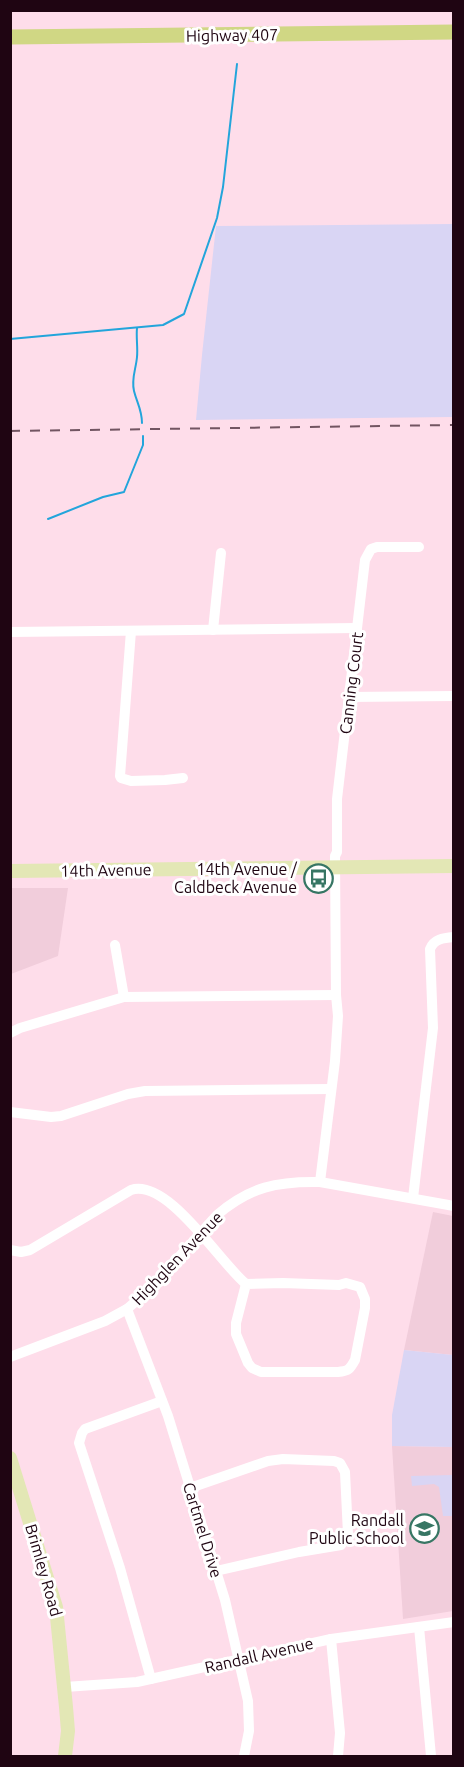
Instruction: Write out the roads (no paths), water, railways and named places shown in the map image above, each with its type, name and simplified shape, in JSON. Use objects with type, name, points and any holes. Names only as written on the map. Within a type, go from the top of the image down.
[{"type":"highway","name":"Highway 407","points":[[10,38],[453,32]]},
{"type":"main road","name":"14th Avenue","points":[[10,871],[453,866]]},
{"type":"main road","name":"Brimley Road","points":[[10,1458],[56,1607],[68,1731],[65,1756]]},
{"type":"street","name":"Canning Court","points":[[320,1182],[338,1016],[335,867],[337,799],[365,560],[371,549],[377,547],[419,547]]},
{"type":"street","points":[[213,630],[222,553]]},
{"type":"street","points":[[10,632],[357,628]]},
{"type":"street","points":[[131,631],[120,776],[125,781],[183,778]]},
{"type":"street","points":[[349,698],[453,696]]},
{"type":"street","points":[[413,1198],[433,1028],[430,949],[432,944],[440,939],[453,937]]},
{"type":"street","points":[[115,945],[124,997]]},
{"type":"street","points":[[10,1033],[124,997],[336,995]]},
{"type":"street","points":[[10,1112],[62,1116],[128,1094],[146,1091],[331,1089]]},
{"type":"street","name":"Highglen Avenue","points":[[10,1357],[105,1321],[127,1309],[149,1290],[217,1215],[252,1191],[282,1183],[320,1182],[453,1206]]},
{"type":"street","points":[[10,1250],[21,1252],[30,1250],[136,1188],[143,1188],[161,1195],[177,1209],[237,1277],[246,1284],[339,1285],[345,1283],[360,1287],[365,1299],[365,1308],[352,1368],[338,1372],[261,1372],[252,1368],[235,1329],[246,1284]]},
{"type":"street","name":"Cartmel Drive","points":[[127,1309],[162,1401],[225,1600],[248,1701],[250,1725],[244,1756]]},
{"type":"street","points":[[151,1679],[123,1579],[79,1443],[85,1429],[162,1401]]},
{"type":"street","points":[[190,1488],[268,1461],[283,1459],[334,1461],[340,1463],[345,1472],[348,1534],[341,1545],[216,1571]]},
{"type":"street","name":"Randall Avenue","points":[[65,1687],[137,1682],[331,1639],[453,1622]]},
{"type":"street","points":[[419,1627],[431,1756]]},
{"type":"street","points":[[331,1639],[340,1733],[338,1756]]},
{"type":"waterway","points":[[10,339],[163,325],[184,314],[217,218],[223,187],[237,64]]},
{"type":"waterway","points":[[137,328],[133,387],[142,423]]},
{"type":"waterway","points":[[48,519],[103,497],[124,492],[143,445],[143,436]]},
{"type":"railway","points":[[10,431],[454,425]]},
{"type":"place","name":"14th Avenue / Caldbeck Avenue","points":[[318,878]]},
{"type":"place","name":"Randall Public School","points":[[425,1529]]}]
